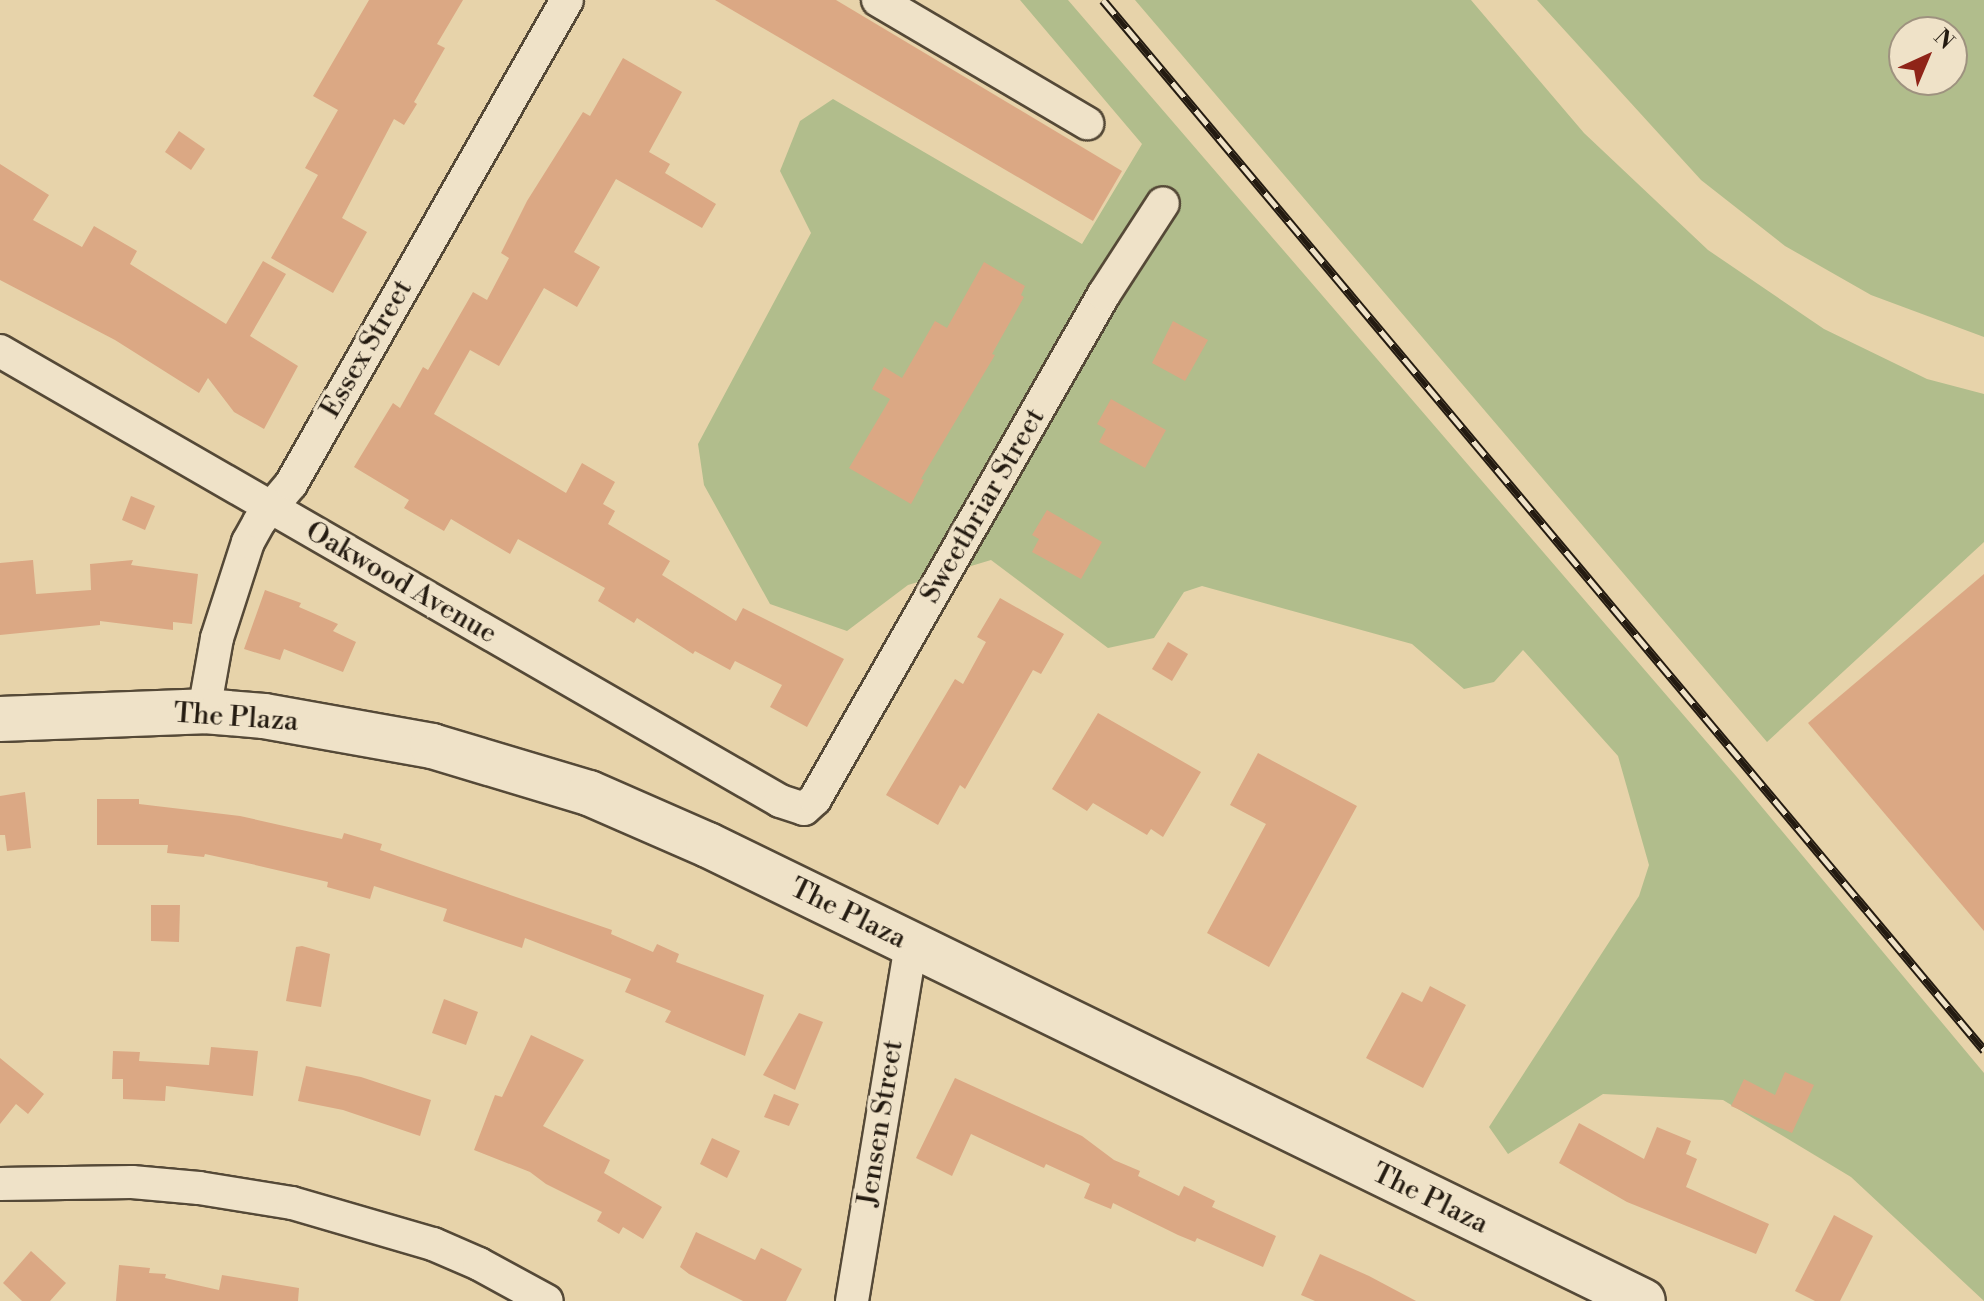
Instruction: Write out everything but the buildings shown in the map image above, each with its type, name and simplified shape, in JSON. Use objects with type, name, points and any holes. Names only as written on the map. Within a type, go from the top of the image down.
[{"type":"main road","name":"The Plaza","points":[[0,719],[204,711],[352,730],[432,746],[589,793],[708,845],[1643,1301]]},
{"type":"street","name":"Essex Street","points":[[204,711],[217,638],[243,557],[259,522],[291,484],[567,0]]},
{"type":"street","points":[[878,0],[927,12],[1087,123]]},
{"type":"street","name":"Sweetbriar Street","points":[[804,809],[815,799],[1104,294],[1163,203]]},
{"type":"street","name":"Oakwood Avenue","points":[[0,351],[785,804],[804,809]]},
{"type":"street","name":"Jensen Street","points":[[852,1301],[911,944]]},
{"type":"street","points":[[0,1184],[144,1183],[292,1203],[433,1244],[479,1264],[547,1301]]},
{"type":"green space","points":[[1020,0],[1068,0],[1736,776],[1984,1073],[1984,1301],[1851,1177],[1723,1100],[1603,1094],[1508,1154],[1489,1127],[1639,896],[1649,865],[1618,756],[1523,650],[1494,682],[1464,689],[1412,644],[1202,586],[1184,592],[1154,638],[1108,648],[991,560],[908,585],[847,631],[770,604],[704,485],[698,444],[811,233],[780,171],[800,121],[833,99],[1082,244],[1142,144]]},
{"type":"green space","points":[[1135,0],[1471,0],[1584,133],[1708,250],[1824,329],[1927,379],[1984,394],[1984,542],[1767,742]]},
{"type":"green space","points":[[1537,0],[1984,0],[1984,337],[1871,295],[1785,246],[1701,180]]},
{"type":"railway","points":[[1103,0],[1984,1050]]}]
